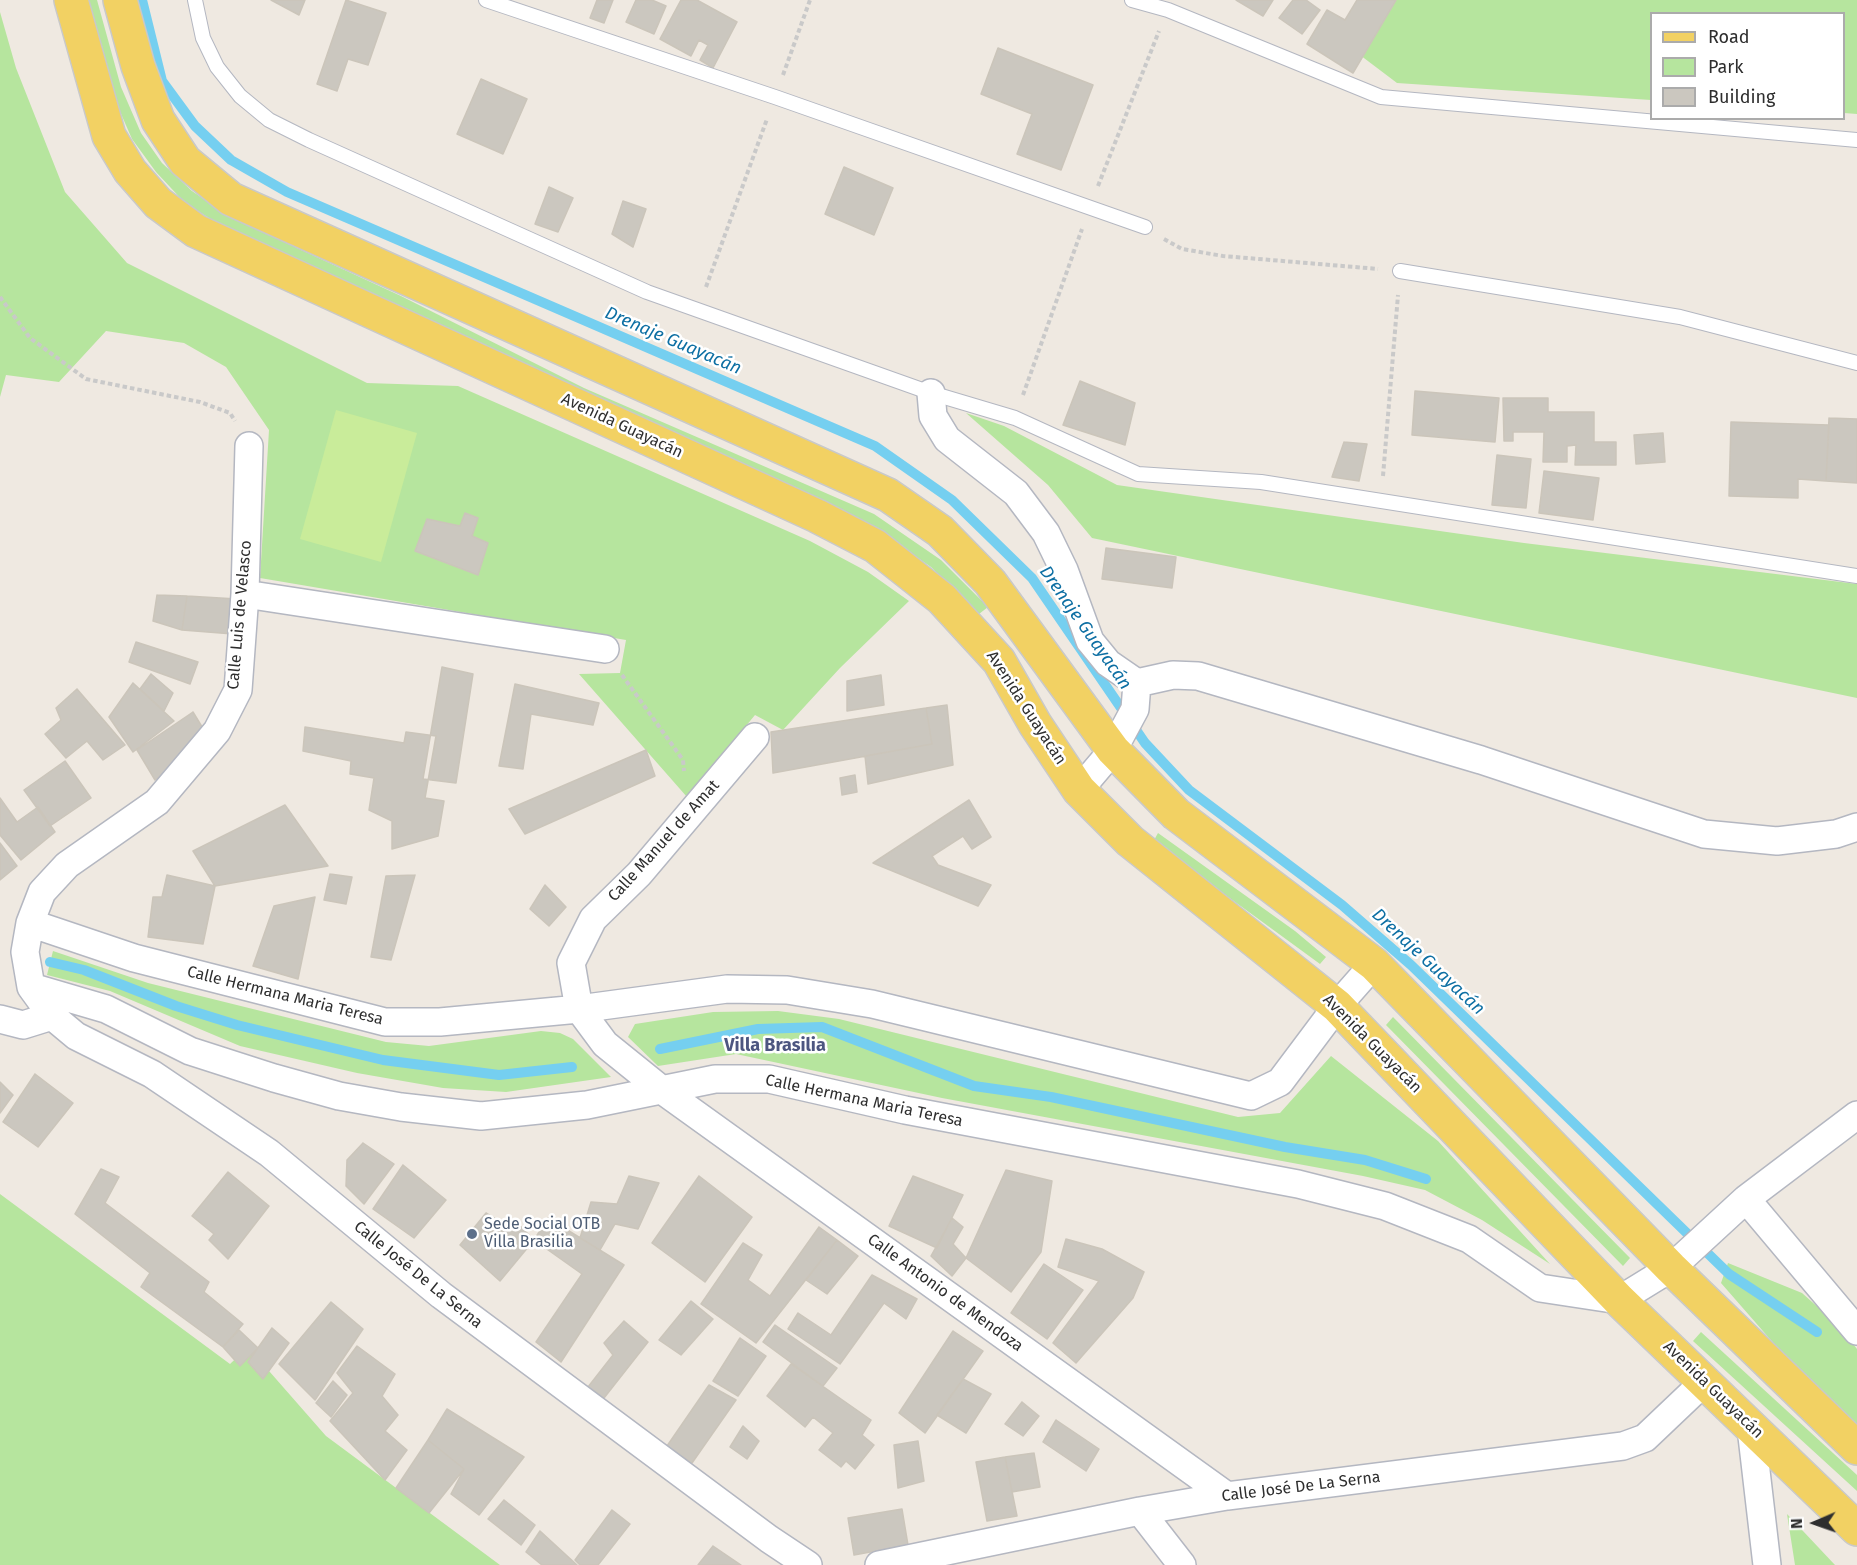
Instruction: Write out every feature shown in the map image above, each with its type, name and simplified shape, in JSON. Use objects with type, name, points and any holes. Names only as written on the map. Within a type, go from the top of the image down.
[{"type":"main road","name":"Avenida Guayacán","points":[[72,0],[109,136],[130,171],[158,203],[196,231],[796,506],[875,546],[942,598],[999,661],[1035,724],[1079,790],[1130,841],[1337,1006],[1619,1300],[1857,1529]]},
{"type":"main road","points":[[120,0],[138,66],[159,120],[186,161],[231,199],[888,495],[940,531],[990,582],[1113,750],[1176,814],[1374,964],[1671,1268],[1857,1448]]},
{"type":"street","points":[[931,393],[933,417],[947,440],[1016,493],[1046,533],[1064,570],[1090,641],[1108,663],[1137,683],[1173,675],[1198,676],[1481,760],[1704,834],[1778,841],[1836,834],[1857,827]]},
{"type":"street","name":"Calle Luis de Velasco","points":[[31,987],[25,952],[30,923],[42,892],[67,865],[157,802],[217,731],[238,690],[245,594],[249,446]]},
{"type":"street","points":[[245,594],[605,649]]},
{"type":"street","points":[[1079,790],[1113,750],[1135,709],[1137,683]]},
{"type":"street","name":"Calle Manuel de Amat","points":[[662,1090],[605,1044],[579,1009],[571,963],[593,919],[639,874],[754,737]]},
{"type":"street","name":"Calle Hermana Maria Teresa","points":[[30,923],[134,958],[384,1022],[440,1022],[579,1009],[728,989],[787,990],[872,1004],[1251,1096],[1280,1082],[1337,1006],[1374,964]]},
{"type":"street","name":"Calle Hermana Maria Teresa","points":[[31,987],[106,1009],[190,1051],[339,1096],[401,1107],[481,1116],[587,1105],[715,1079],[769,1079],[905,1110],[1298,1184],[1385,1206],[1469,1239],[1540,1288],[1619,1300]]},
{"type":"street","name":"Calle José De La Serna","points":[[31,987],[52,1016],[76,1036],[152,1074],[269,1153],[441,1295],[769,1539],[808,1565]]},
{"type":"street","points":[[0,1019],[23,1025],[52,1016]]},
{"type":"street","name":"Calle Antonio de Mendoza","points":[[662,1090],[1227,1496]]},
{"type":"street","points":[[1619,1300],[1671,1268],[1746,1199],[1857,1115]]},
{"type":"street","points":[[1746,1199],[1857,1331]]},
{"type":"street","name":"Calle José De La Serna","points":[[879,1565],[1140,1511],[1227,1496],[1623,1446],[1645,1438],[1704,1382]]},
{"type":"street","points":[[1751,1428],[1767,1565]]},
{"type":"street","points":[[1140,1511],[1182,1565]]},
{"type":"lane","points":[[195,0],[203,38],[217,67],[240,96],[269,120],[361,165],[647,292],[931,393],[1015,418],[1138,474],[1261,482],[1857,576]]},
{"type":"lane","points":[[486,0],[775,97],[1144,227]]},
{"type":"lane","points":[[1132,0],[1168,10],[1381,97],[1857,140]]},
{"type":"lane","points":[[1400,271],[1680,317],[1857,363]]},
{"type":"path","points":[[698,310],[810,0]]},
{"type":"path","points":[[1144,227],[1182,249],[1192,251],[1400,271],[1380,501]]},
{"type":"path","points":[[0,297],[30,338],[86,379],[200,402],[230,413],[249,446]]},
{"type":"path","points":[[605,649],[630,690],[683,760],[686,782]]},
{"type":"green space","points":[[86,0],[97,0],[121,87],[141,133],[162,163],[192,191],[230,217],[401,296],[584,388],[874,514],[941,560],[988,607],[979,614],[931,567],[881,532],[225,228],[185,203],[156,172],[132,139],[111,91]]},
{"type":"green space","points":[[1380,0],[1857,0],[1857,114],[1845,113],[1845,12],[1650,12],[1650,100],[1397,83],[1352,49]]},
{"type":"green space","points":[[0,12],[16,68],[65,192],[127,263],[367,383],[458,386],[810,541],[868,572],[909,601],[840,668],[783,730],[755,715],[687,797],[579,674],[620,673],[626,640],[260,578],[269,430],[226,367],[184,343],[106,331],[59,382],[6,375],[0,397]]},
{"type":"green space","points":[[336,410],[417,433],[381,562],[300,539]]},
{"type":"green space","points":[[966,413],[1004,426],[1117,485],[1524,543],[1857,584],[1857,698],[1092,538],[1048,485]]},
{"type":"green space","points":[[1158,833],[1295,931],[1326,957],[1320,964],[1153,842]]},
{"type":"green space","points":[[53,951],[148,983],[386,1042],[429,1046],[541,1031],[560,1033],[573,1039],[611,1077],[506,1092],[443,1088],[357,1073],[240,1046],[110,991],[47,975]]},
{"type":"green space","points":[[778,1011],[839,1019],[1238,1117],[1280,1113],[1331,1056],[1438,1141],[1550,1264],[1482,1220],[1425,1190],[1363,1176],[942,1098],[736,1054],[658,1066],[628,1037],[635,1024],[713,1012]]},
{"type":"green space","points":[[1393,1017],[1630,1258],[1623,1266],[1386,1025]]},
{"type":"green space","points":[[0,1194],[230,1364],[248,1347],[326,1436],[500,1565],[0,1565]]},
{"type":"green space","points":[[1728,1263],[1802,1293],[1839,1326],[1857,1349],[1857,1424],[1790,1362],[1721,1283]]},
{"type":"green space","points":[[1701,1332],[1857,1475],[1857,1491],[1693,1341]]},
{"type":"green space","points":[[1787,1514],[1835,1565],[1795,1565]]},
{"type":"building","points":[[271,0],[305,0],[299,15]]},
{"type":"building","points":[[346,0],[386,13],[368,65],[348,59],[337,91],[317,84]]},
{"type":"building","points":[[597,0],[613,0],[604,23],[590,18]]},
{"type":"building","points":[[636,0],[652,0],[666,6],[654,34],[626,22]]},
{"type":"building","points":[[681,0],[697,0],[737,22],[713,68],[700,60],[708,45],[699,40],[691,56],[660,39]]},
{"type":"building","points":[[1236,0],[1273,0],[1263,16]]},
{"type":"building","points":[[1293,0],[1306,0],[1320,10],[1302,34],[1279,18]]},
{"type":"building","points":[[1357,0],[1396,0],[1353,73],[1307,44],[1327,10],[1345,20]]},
{"type":"building","points":[[998,48],[1093,85],[1061,170],[1017,154],[1032,114],[981,94]]},
{"type":"building","points":[[481,79],[527,99],[503,154],[457,134]]},
{"type":"building","points":[[844,167],[893,188],[874,235],[825,214]]},
{"type":"building","points":[[549,187],[573,198],[558,232],[535,224]]},
{"type":"building","points":[[623,201],[646,209],[633,247],[612,234]]},
{"type":"building","points":[[1080,381],[1135,403],[1125,445],[1063,425]]},
{"type":"building","points":[[1415,391],[1499,398],[1495,442],[1412,435]]},
{"type":"building","points":[[1503,398],[1548,398],[1548,412],[1594,412],[1594,442],[1616,442],[1616,465],[1575,465],[1576,445],[1567,446],[1567,462],[1543,462],[1544,432],[1513,432],[1513,441],[1504,441]]},
{"type":"building","points":[[1829,418],[1857,419],[1857,483],[1826,481]]},
{"type":"building","points":[[1731,422],[1829,425],[1826,481],[1798,479],[1798,498],[1729,496]]},
{"type":"building","points":[[1663,433],[1665,462],[1636,464],[1634,435]]},
{"type":"building","points":[[1344,442],[1367,444],[1359,481],[1332,477]]},
{"type":"building","points":[[1497,455],[1531,459],[1526,508],[1492,505]]},
{"type":"building","points":[[1544,471],[1599,478],[1593,520],[1539,513]]},
{"type":"building","points":[[465,513],[478,518],[472,536],[488,543],[478,575],[415,551],[427,519],[460,526]]},
{"type":"building","points":[[1106,548],[1176,557],[1172,588],[1102,579]]},
{"type":"building","points":[[157,595],[187,596],[182,630],[153,621]]},
{"type":"building","points":[[187,596],[237,599],[233,634],[182,630]]},
{"type":"building","points":[[136,642],[198,662],[190,684],[129,662]]},
{"type":"building","points":[[442,667],[473,674],[456,783],[423,779]]},
{"type":"building","points":[[151,674],[173,693],[164,711],[140,689]]},
{"type":"building","points":[[881,675],[884,705],[847,711],[847,681]]},
{"type":"building","points":[[133,683],[174,721],[133,752],[109,717]]},
{"type":"building","points":[[515,684],[599,703],[593,725],[531,714],[523,769],[499,766]]},
{"type":"building","points":[[77,689],[125,745],[103,760],[87,741],[66,758],[45,734],[61,720],[56,708]]},
{"type":"building","points":[[947,705],[953,765],[868,784],[865,756],[932,744],[926,708]]},
{"type":"building","points":[[926,708],[932,744],[773,773],[771,732]]},
{"type":"building","points":[[193,712],[210,740],[155,780],[137,750]]},
{"type":"building","points":[[305,727],[404,743],[406,732],[436,736],[425,798],[444,801],[438,836],[392,849],[392,821],[369,810],[374,778],[350,774],[351,761],[303,751]]},
{"type":"building","points":[[646,750],[655,776],[525,834],[509,809]]},
{"type":"building","points":[[65,761],[91,798],[50,826],[24,790]]},
{"type":"building","points":[[855,775],[857,792],[842,795],[840,778]]},
{"type":"building","points":[[0,798],[17,822],[38,807],[55,832],[21,860],[0,835]]},
{"type":"building","points":[[969,800],[991,837],[972,849],[963,836],[932,856],[938,865],[991,885],[978,906],[873,863]]},
{"type":"building","points":[[285,805],[328,866],[215,886],[193,851]]},
{"type":"building","points":[[0,843],[17,866],[0,880]]},
{"type":"building","points":[[330,874],[352,877],[346,904],[324,900]]},
{"type":"building","points":[[167,875],[215,886],[203,944],[148,937],[153,897],[162,897]]},
{"type":"building","points":[[415,875],[391,960],[371,957],[386,876]]},
{"type":"building","points":[[545,885],[566,907],[549,926],[530,909]]},
{"type":"building","points":[[315,897],[298,979],[253,966],[274,906]]},
{"type":"building","points":[[35,1074],[73,1103],[38,1147],[3,1122]]},
{"type":"building","points":[[0,1082],[13,1095],[0,1113]]},
{"type":"building","points":[[363,1143],[394,1164],[364,1204],[346,1186],[347,1160]]},
{"type":"building","points":[[403,1165],[446,1200],[414,1238],[373,1209]]},
{"type":"building","points":[[101,1169],[119,1177],[105,1203],[209,1282],[204,1292],[243,1324],[223,1347],[141,1287],[150,1273],[75,1214]]},
{"type":"building","points":[[1006,1170],[1052,1181],[1041,1252],[1011,1292],[966,1258]]},
{"type":"building","points":[[228,1172],[269,1206],[228,1259],[209,1240],[214,1234],[192,1216]]},
{"type":"building","points":[[629,1176],[659,1183],[638,1229],[615,1224],[600,1250],[580,1238],[591,1202],[617,1204]]},
{"type":"building","points":[[699,1176],[752,1217],[705,1282],[652,1243]]},
{"type":"building","points":[[913,1176],[963,1195],[937,1248],[889,1226]]},
{"type":"building","points":[[486,1213],[508,1227],[515,1221],[534,1240],[500,1281],[460,1245]]},
{"type":"building","points":[[548,1218],[624,1265],[561,1362],[536,1342],[582,1274],[534,1240]]},
{"type":"building","points":[[952,1218],[963,1227],[953,1244],[966,1258],[952,1276],[931,1256]]},
{"type":"building","points":[[819,1227],[837,1240],[756,1343],[701,1304],[743,1243],[762,1255],[748,1280],[770,1296]]},
{"type":"building","points":[[1066,1239],[1102,1249],[1144,1272],[1133,1298],[1076,1363],[1053,1343],[1099,1281],[1058,1267]]},
{"type":"building","points":[[837,1240],[858,1256],[827,1294],[806,1280]]},
{"type":"building","points":[[1044,1264],[1083,1290],[1047,1339],[1011,1313]]},
{"type":"building","points":[[872,1275],[917,1299],[906,1319],[884,1303],[840,1364],[788,1329],[798,1313],[831,1335]]},
{"type":"building","points":[[691,1301],[713,1319],[681,1355],[659,1340]]},
{"type":"building","points":[[331,1302],[363,1329],[315,1400],[279,1364]]},
{"type":"building","points":[[624,1321],[648,1342],[604,1398],[588,1387],[613,1355],[604,1343]]},
{"type":"building","points":[[775,1325],[837,1368],[823,1386],[763,1342]]},
{"type":"building","points":[[272,1328],[289,1343],[263,1379],[248,1362]]},
{"type":"building","points":[[239,1330],[258,1348],[240,1366],[223,1347]]},
{"type":"building","points":[[953,1331],[983,1351],[925,1433],[899,1413]]},
{"type":"building","points":[[740,1338],[766,1356],[738,1396],[713,1381]]},
{"type":"building","points":[[357,1346],[395,1374],[382,1396],[398,1415],[385,1431],[407,1450],[385,1480],[330,1421],[353,1393],[337,1373]]},
{"type":"building","points":[[791,1364],[871,1420],[862,1435],[874,1445],[855,1469],[846,1461],[841,1467],[819,1450],[833,1433],[813,1417],[805,1427],[767,1396]]},
{"type":"building","points":[[963,1379],[991,1394],[966,1433],[937,1415]]},
{"type":"building","points":[[333,1381],[347,1395],[331,1417],[316,1403]]},
{"type":"building","points":[[709,1385],[736,1400],[692,1463],[667,1446]]},
{"type":"building","points":[[1022,1402],[1039,1416],[1023,1436],[1005,1424]]},
{"type":"building","points":[[447,1409],[524,1457],[479,1515],[451,1494],[464,1469],[428,1440]]},
{"type":"building","points":[[1056,1420],[1099,1449],[1086,1471],[1043,1442]]},
{"type":"building","points":[[743,1426],[759,1441],[747,1459],[730,1447]]},
{"type":"building","points":[[428,1440],[464,1469],[429,1513],[396,1488]]},
{"type":"building","points":[[918,1441],[924,1481],[898,1488],[894,1445]]},
{"type":"building","points":[[1034,1453],[1040,1487],[1012,1492],[1005,1457]]},
{"type":"building","points":[[1005,1457],[1017,1516],[987,1521],[976,1462]]},
{"type":"building","points":[[504,1500],[535,1525],[521,1545],[488,1519]]},
{"type":"building","points":[[902,1509],[908,1545],[854,1555],[848,1518]]},
{"type":"building","points":[[612,1510],[630,1524],[598,1565],[580,1565],[575,1560]]},
{"type":"building","points":[[540,1531],[577,1565],[542,1565],[526,1552]]},
{"type":"building","points":[[713,1546],[741,1565],[698,1565]]},
{"type":"waterway","name":"Drenaje Guayacán","points":[[142,0],[162,81],[195,126],[231,160],[287,192],[875,446],[952,500],[1032,578],[1145,743],[1189,790],[1342,905],[1411,965],[1729,1274],[1817,1332]]},
{"type":"waterway","points":[[50,962],[84,970],[176,1006],[237,1025],[383,1060],[499,1075],[572,1067]]},
{"type":"waterway","points":[[660,1049],[758,1029],[822,1027],[974,1086],[1051,1097],[1285,1147],[1365,1160],[1426,1179]]},
{"type":"place","name":"Sede Social OTB Villa Brasilia","points":[[472,1234]]},
{"type":"district","name":"Villa Brasilia","points":[[775,1046]]}]
